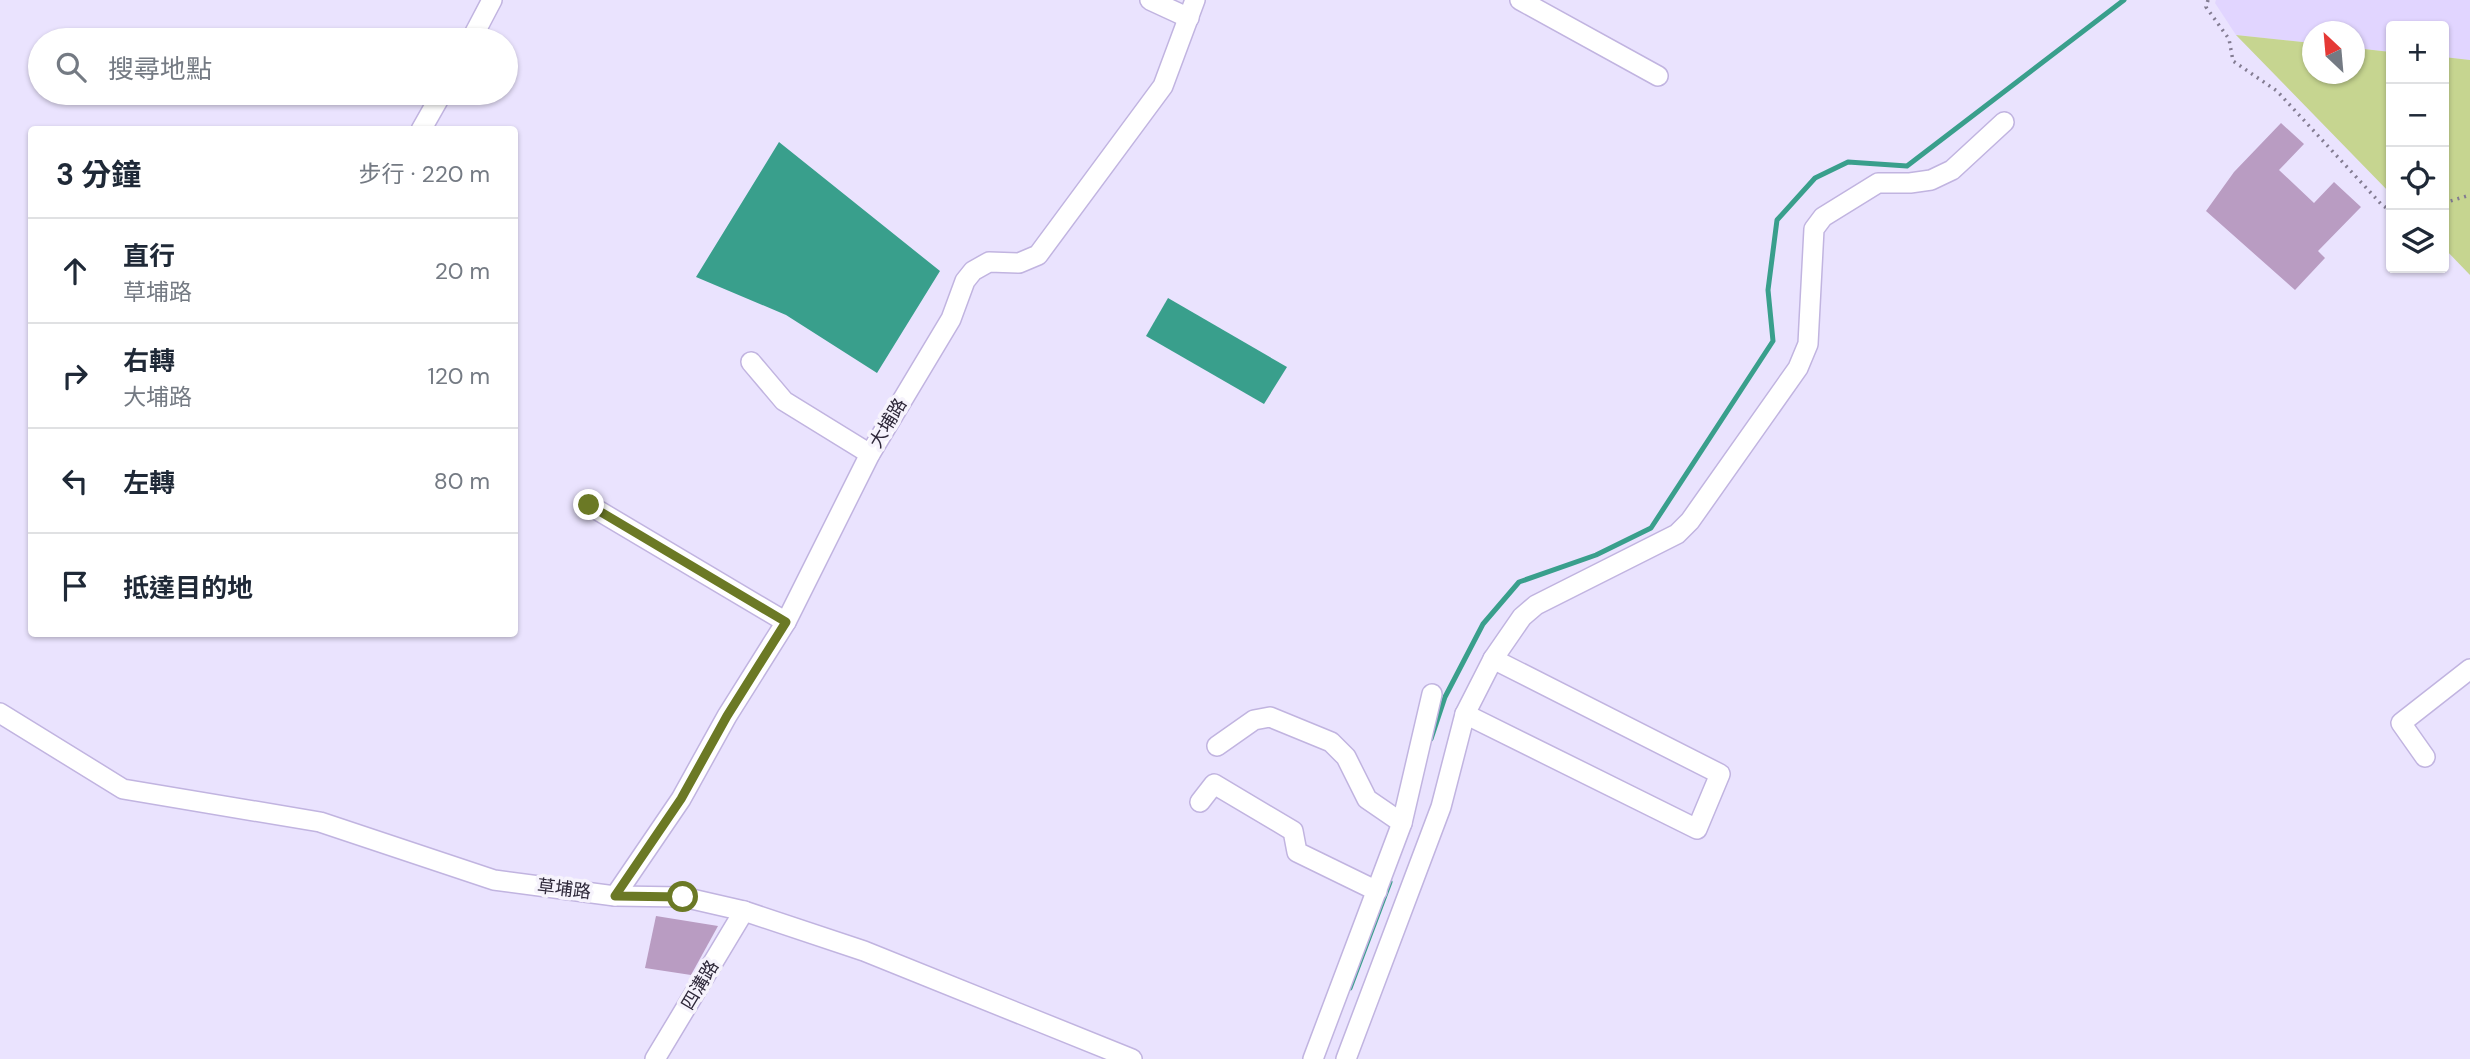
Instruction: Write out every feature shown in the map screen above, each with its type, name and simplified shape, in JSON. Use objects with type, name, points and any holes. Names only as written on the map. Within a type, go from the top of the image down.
[{"type":"street","points":[[477,28],[492,0]]},
{"type":"street","points":[[1150,0],[1192,9]]},
{"type":"street","points":[[1520,0],[1658,76]]},
{"type":"street","name":"大埔路","points":[[615,896],[681,799],[727,716],[786,622],[870,454],[951,319],[965,281],[973,271],[989,262],[1019,263],[1038,255],[1163,86],[1192,9]]},
{"type":"street","points":[[423,126],[435,105]]},
{"type":"street","points":[[1346,1059],[1441,807],[1465,714],[1493,659],[1522,617],[1536,605],[1677,534],[1690,521],[1798,368],[1808,344],[1814,229],[1823,217],[1878,183],[1931,180],[1952,170],[2004,122]]},
{"type":"street","points":[[751,362],[785,401],[870,454]]},
{"type":"street","points":[[589,505],[786,622]]},
{"type":"street","points":[[1465,714],[1697,829],[1720,774],[1493,659]]},
{"type":"street","points":[[2425,757],[2401,723],[2470,669]]},
{"type":"street","points":[[1313,1059],[1402,823],[1432,694]]},
{"type":"street","name":"草埔路","points":[[0,713],[123,789],[320,821],[494,880],[615,896],[683,897],[744,911],[863,951],[1132,1059]]},
{"type":"street","points":[[1217,746],[1254,720],[1270,717],[1331,742],[1346,757],[1367,799],[1402,823]]},
{"type":"street","points":[[1200,802],[1213,784],[1293,831],[1297,852],[1377,891]]},
{"type":"street","name":"四溝路","points":[[655,1059],[744,911]]},
{"type":"path","points":[[2208,0],[2206,6],[2229,39],[2233,61],[2277,91],[2390,210]]},
{"type":"path","points":[[2449,201],[2470,195]]},
{"type":"shaded area","points":[[2216,0],[2470,0],[2470,60],[2449,58],[2449,21],[2386,21],[2386,51],[2365,49],[2365,21],[2302,21],[2302,42],[2236,35],[2215,3]]},
{"type":"shaded area","points":[[2236,35],[2302,42],[2302,84],[2365,84],[2365,49],[2386,51],[2386,189]]},
{"type":"shaded area","points":[[2449,58],[2470,60],[2470,275],[2449,253]]},
{"type":"shaded area","points":[[779,142],[940,271],[877,373],[786,315],[696,277]]},
{"type":"shaded area","points":[[1168,298],[1287,367],[1264,404],[1146,336]]},
{"type":"building","points":[[2281,123],[2304,144],[2279,170],[2314,203],[2334,182],[2361,207],[2318,251],[2325,258],[2295,290],[2206,211],[2234,172]]},
{"type":"building","points":[[656,916],[718,926],[691,975],[645,968]]},
{"type":"waterway","points":[[1431,739],[1445,697],[1483,624],[1519,582],[1596,555],[1651,528],[1773,341],[1768,290],[1777,220],[1815,178],[1848,162],[1907,166],[2124,0]]},
{"type":"waterway","points":[[1350,988],[1390,882]]},
{"type":"route","points":[[589,505],[786,622],[727,716],[681,799],[615,896],[683,897]]}]
